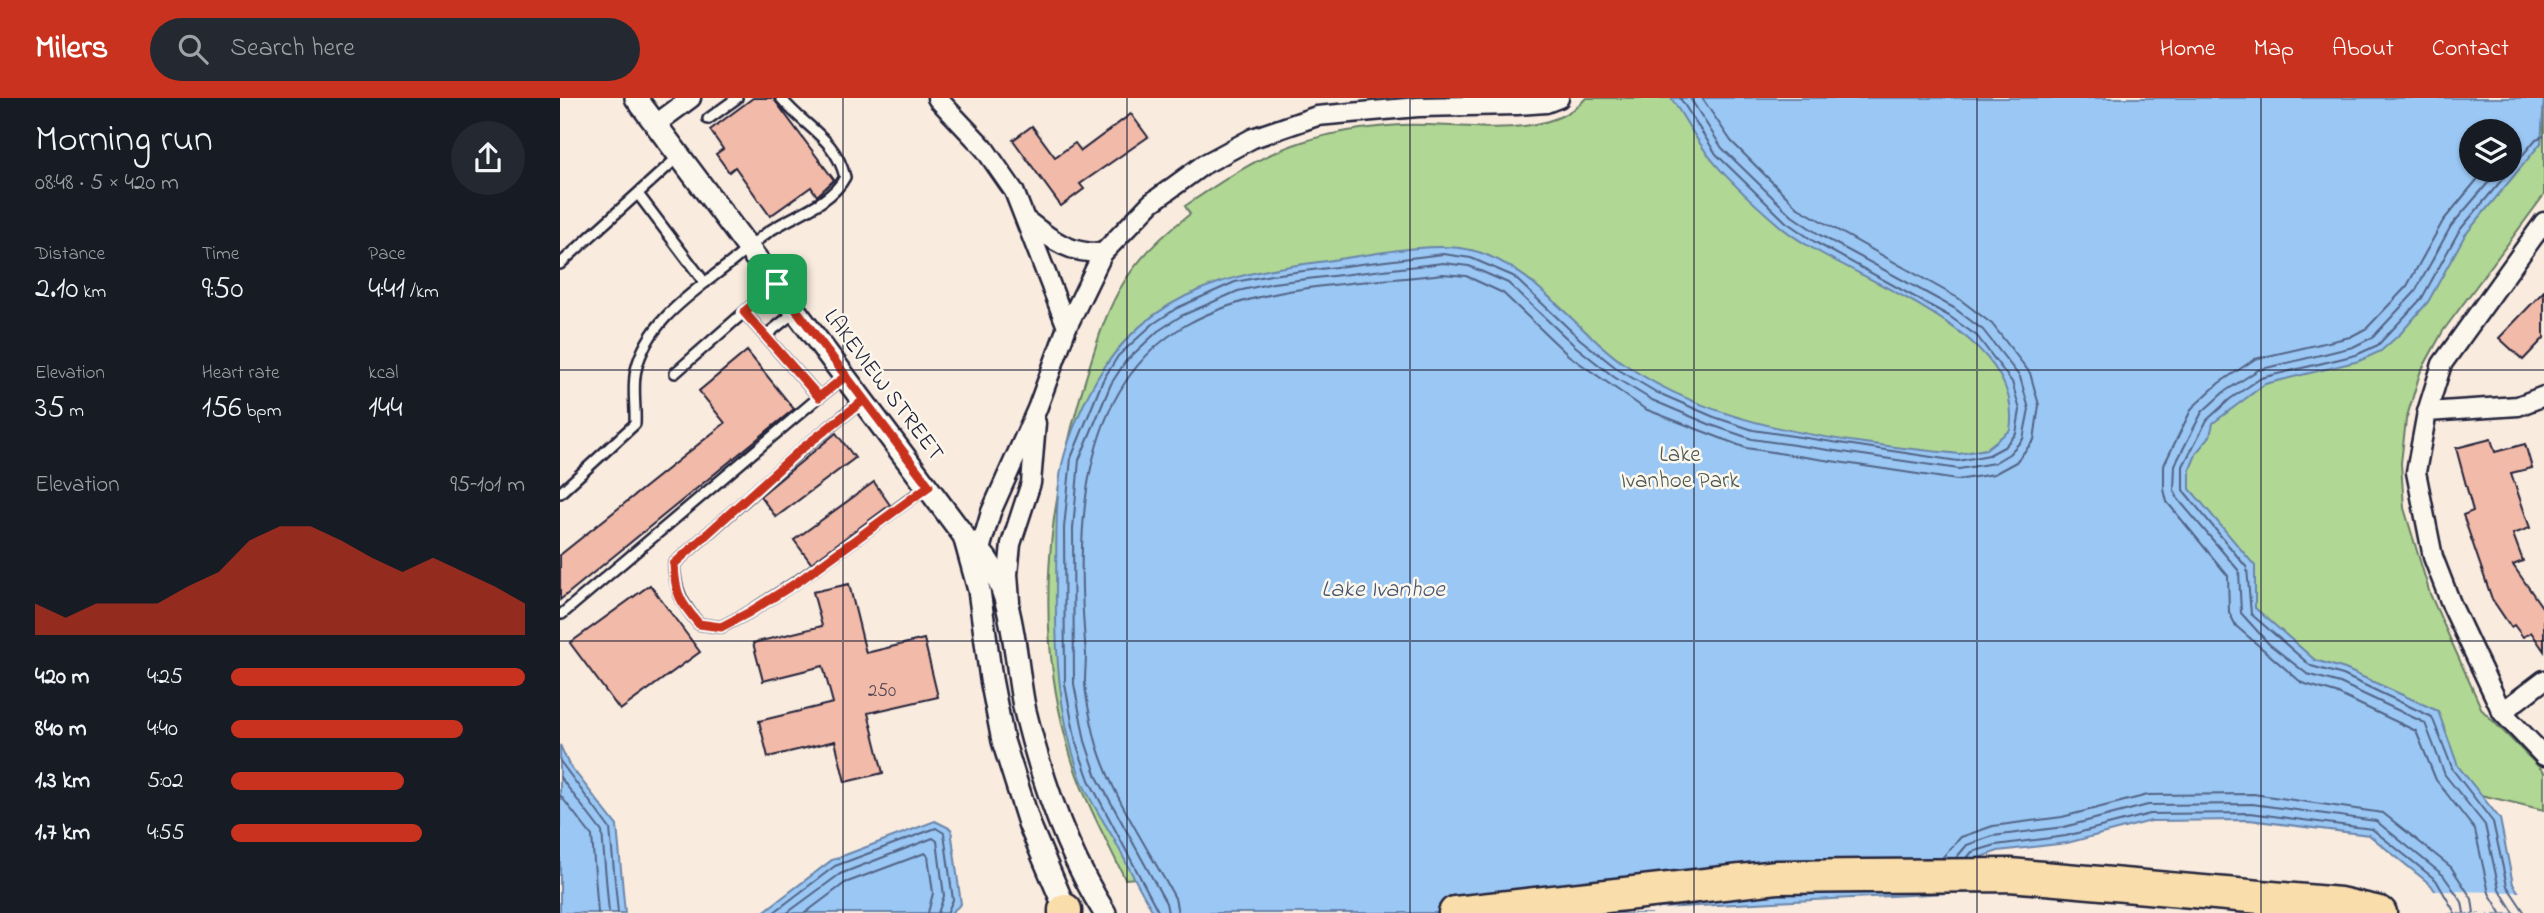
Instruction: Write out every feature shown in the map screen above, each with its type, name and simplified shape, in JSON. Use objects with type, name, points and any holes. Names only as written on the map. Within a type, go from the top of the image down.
[{"type":"highway","points":[[1455,913],[1777,877],[2010,875],[2340,904],[2380,913]]},
{"type":"street","name":"LAKEVIEW STREET","points":[[636,98],[971,542],[998,584],[1013,632],[1025,711],[1050,800],[1105,913]]},
{"type":"street","points":[[656,124],[691,98]]},
{"type":"street","points":[[937,98],[1003,173],[1028,220],[1067,327]]},
{"type":"street","points":[[971,542],[991,512],[1037,409],[1067,327],[1103,253],[1151,202],[1203,165],[1253,138],[1317,116],[1413,103],[1517,105],[1559,98]]},
{"type":"street","points":[[1028,220],[1058,245],[1083,254],[1103,253]]},
{"type":"street","points":[[2544,222],[2442,364],[2427,412],[2416,472],[2433,557],[2452,607],[2501,712],[2544,756]]},
{"type":"street","points":[[2427,412],[2518,406],[2544,396]]},
{"type":"street","points":[[1013,632],[1008,574],[1011,544],[1031,483],[1037,409]]},
{"type":"street","name":"LAKEVIEW STREET","points":[[971,542],[1003,741],[1030,826],[1066,912]]},
{"type":"street","points":[[2501,712],[2544,680]]},
{"type":"lane","points":[[708,119],[737,98]]},
{"type":"lane","points":[[560,493],[635,424],[635,373],[646,342],[686,297],[773,228],[820,202],[841,185],[845,177],[840,157],[827,141],[794,115],[781,98]]},
{"type":"lane","points":[[560,264],[680,156]]},
{"type":"lane","points":[[638,194],[705,283]]},
{"type":"lane","points":[[675,373],[777,284]]},
{"type":"lane","points":[[765,335],[796,310]]},
{"type":"lane","points":[[744,312],[819,397]]},
{"type":"lane","points":[[562,614],[846,376]]},
{"type":"lane","points":[[864,400],[800,450],[674,564],[675,590],[683,605],[699,624],[721,627],[799,581],[929,486]]},
{"type":"green space","name":"Lake Ivanhoe","points":[[1586,98],[2544,98],[2544,195],[2443,331],[2420,373],[2406,420],[2401,463],[2404,508],[2430,594],[2482,710],[2544,772],[2544,810],[2405,777],[1125,879],[1072,761],[1057,699],[1048,612],[1053,525],[1069,438],[1107,314],[1118,293],[1145,254],[1190,214],[1185,206],[1270,154],[1326,135],[1364,129],[1402,125],[1500,128],[1548,121],[1569,112]]},
{"type":"water","name":"Lake Ivanhoe","points":[[1671,98],[2544,98],[2541,143],[2522,166],[2522,119],[2459,119],[2459,182],[2509,182],[2465,235],[2428,302],[2401,333],[2381,351],[2359,361],[2265,384],[2213,423],[2210,436],[2197,452],[2190,469],[2190,489],[2255,566],[2255,608],[2315,660],[2345,669],[2438,711],[2458,766],[2500,819],[2513,884],[2533,913],[2450,913],[2431,885],[2369,835],[2249,820],[2151,821],[2067,843],[1998,851],[1975,859],[1948,893],[1660,908],[1651,913],[1154,913],[1084,787],[1073,755],[1059,682],[1056,535],[1061,467],[1082,408],[1102,370],[1126,340],[1154,315],[1187,296],[1223,281],[1265,270],[1414,248],[1454,247],[1493,258],[1514,269],[1552,299],[1605,349],[1660,386],[1699,404],[1741,418],[1828,438],[1959,454],[1986,449],[2010,430],[2008,393],[1990,361],[1962,334],[1926,309],[1810,247],[1781,227],[1743,193],[1716,165]]},
{"type":"water","points":[[560,745],[568,763],[617,826],[625,913],[560,913]]},
{"type":"water","points":[[935,821],[951,829],[961,904],[951,913],[762,913],[832,860]]},
{"type":"pier","points":[[2431,891],[2523,892],[2537,913],[2446,913]]},
{"type":"pier","points":[[1657,907],[1658,913],[1596,913]]},
{"type":"building","points":[[753,98],[773,98],[834,180],[817,196],[811,187],[770,216],[735,167],[729,172],[716,154],[723,149],[710,130]]},
{"type":"building","points":[[1131,114],[1148,137],[1080,184],[1084,189],[1061,206],[1013,140],[1032,126],[1055,157],[1075,143],[1081,151]]},
{"type":"building","points":[[2544,291],[2544,338],[2523,360],[2499,338]]},
{"type":"building","points":[[747,351],[794,409],[560,600],[560,555],[725,423],[699,391]]},
{"type":"building","points":[[836,433],[855,458],[776,517],[760,496]]},
{"type":"building","points":[[2491,439],[2495,452],[2525,444],[2532,468],[2511,473],[2530,528],[2513,534],[2523,561],[2513,565],[2544,610],[2544,651],[2531,632],[2523,637],[2514,625],[2511,627],[2492,599],[2463,515],[2473,511],[2456,448]]},
{"type":"building","points":[[874,482],[890,505],[811,563],[794,540]]},
{"type":"building","points":[[849,584],[866,653],[924,639],[938,697],[868,713],[883,773],[845,782],[835,741],[768,757],[759,721],[833,703],[823,666],[763,681],[753,643],[822,626],[813,592]]},
{"type":"building","points":[[650,585],[700,652],[620,710],[570,643]]},
{"type":"route","points":[[777,284],[744,312],[819,397],[846,376],[929,486],[799,581],[748,613],[721,627],[699,624],[683,605],[675,590],[674,564],[800,450],[864,400],[846,376],[777,284]]},
{"type":"park label","name":"Lake Ivanhoe Park","points":[[1680,466]]}]
